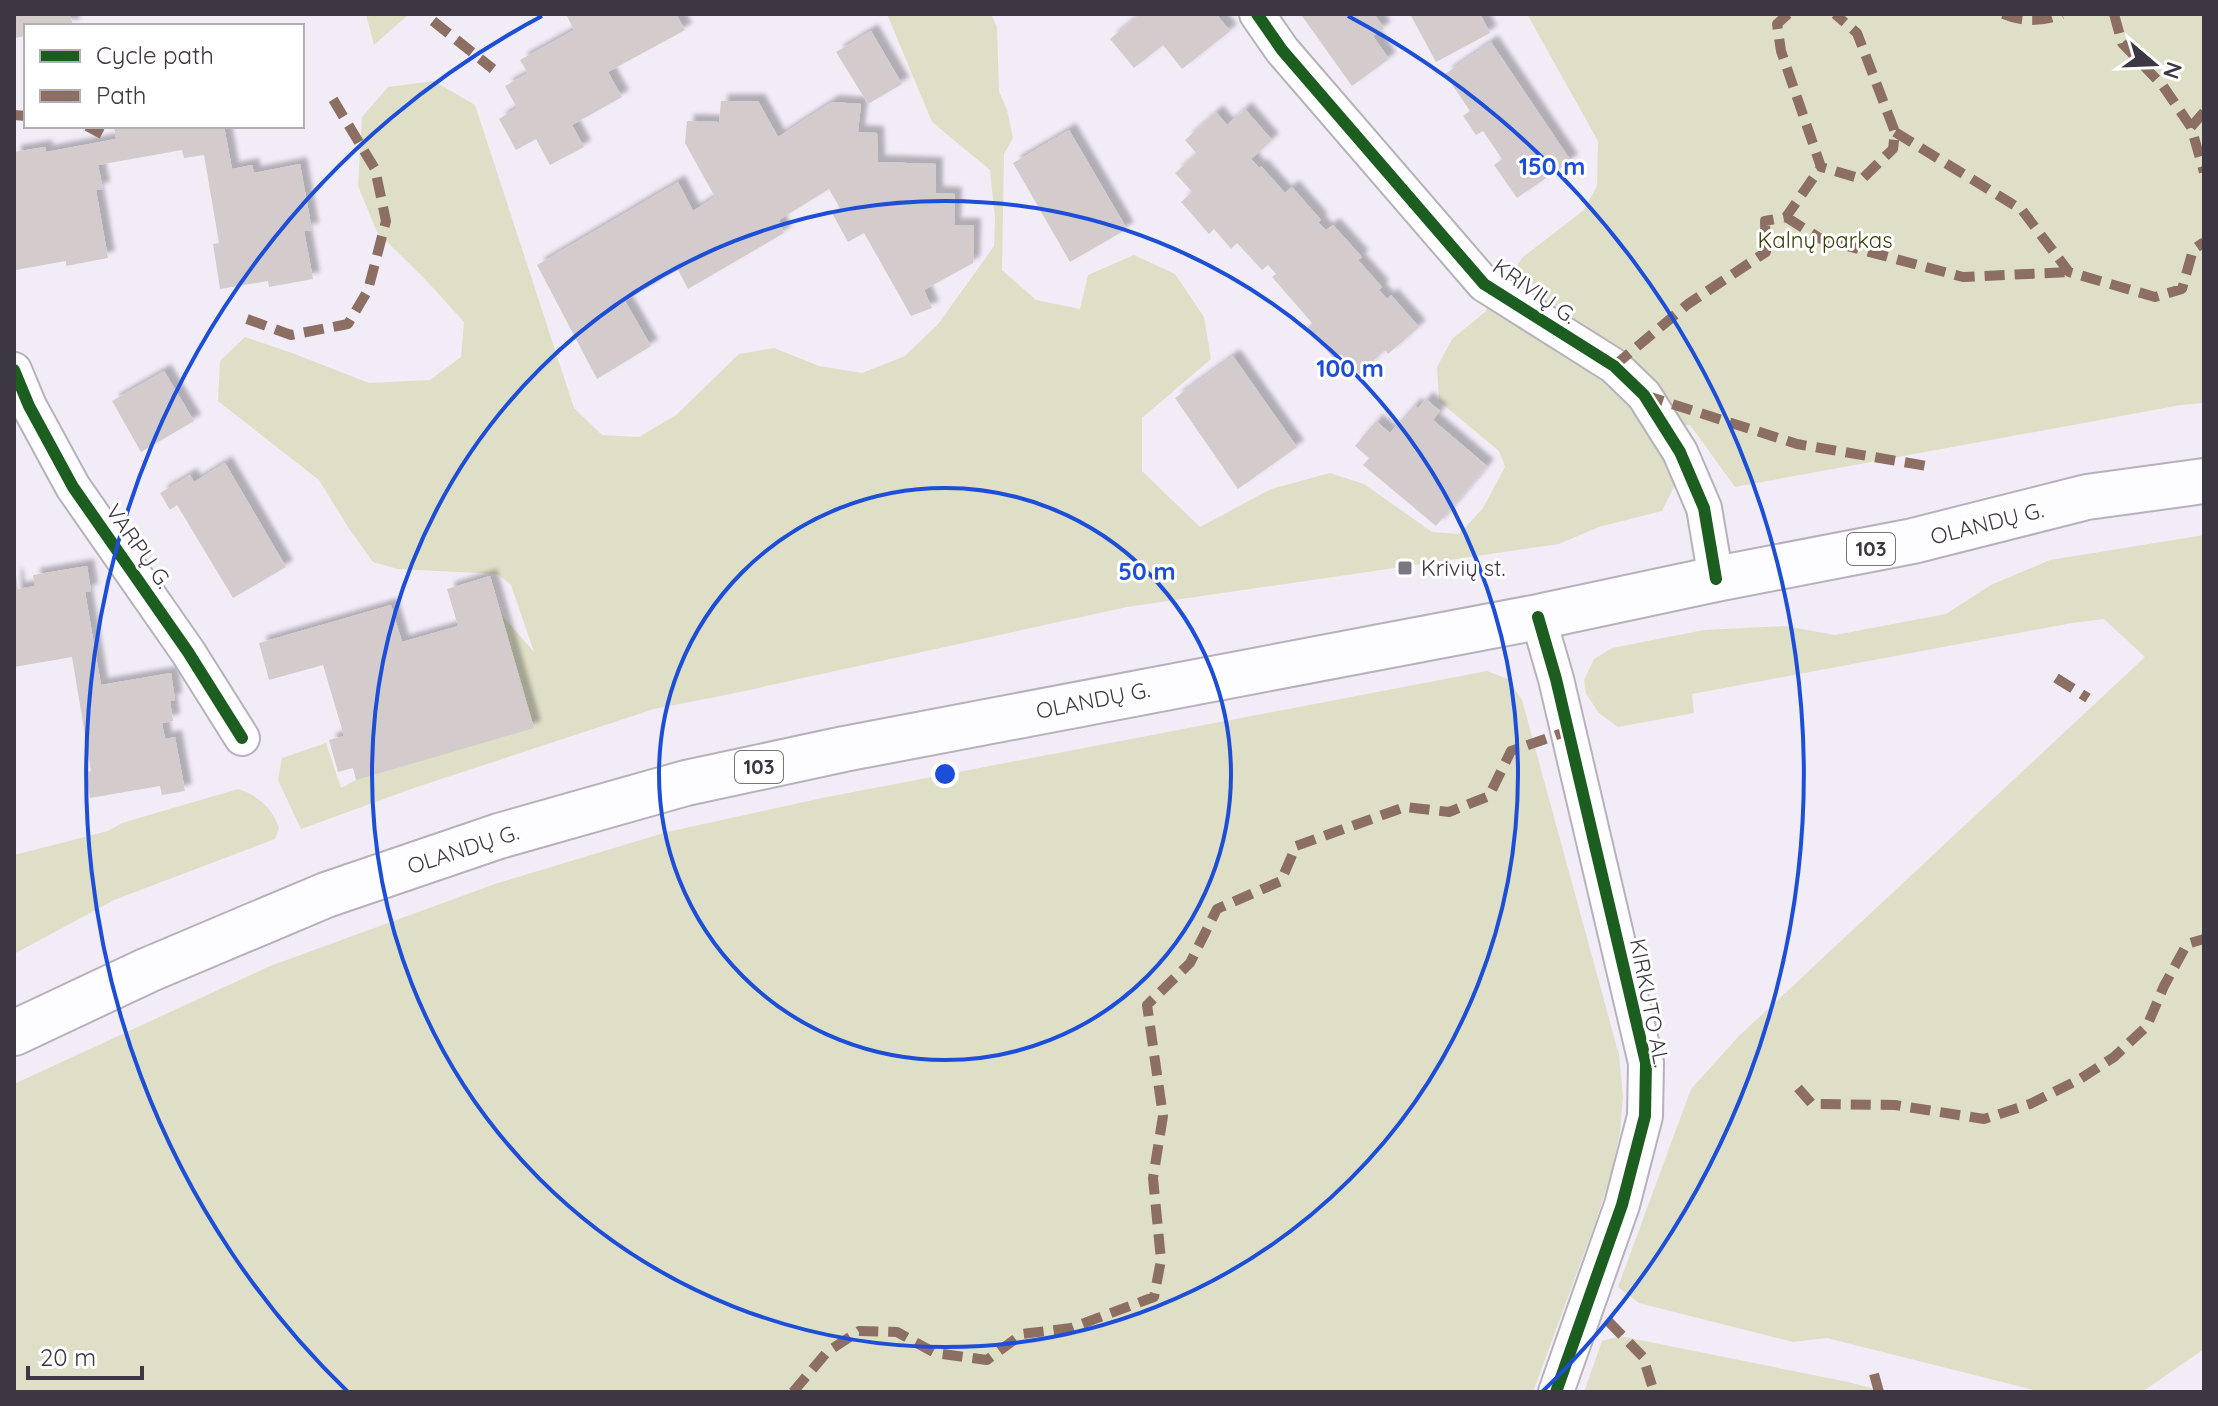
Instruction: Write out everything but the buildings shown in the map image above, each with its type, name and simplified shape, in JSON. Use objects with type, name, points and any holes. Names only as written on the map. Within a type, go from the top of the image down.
[{"type":"main road","name":"OLANDŲ G.","points":[[14,1033],[148,970],[326,895],[499,836],[686,783],[844,749],[1538,617],[1913,541],[2087,497],[2204,481]]},
{"type":"street","name":"KRIVIŲ G.","points":[[1257,14],[1282,50],[1484,284],[1614,366],[1644,395],[1680,452],[1704,508],[1716,579]]},
{"type":"street","name":"VARPŲ G.","points":[[14,370],[29,406],[73,487],[188,652],[242,738]]},
{"type":"street","name":"KIRKUTO AL.","points":[[1538,617],[1556,679],[1646,1063],[1645,1116],[1622,1205],[1556,1392]]},
{"type":"green space","points":[[366,14],[408,14],[408,15],[374,45]]},
{"type":"green space","name":"Kalnų parkas","points":[[887,14],[991,14],[997,27],[999,91],[1013,138],[1004,154],[1002,270],[1036,300],[1080,309],[1088,275],[1134,255],[1175,274],[1204,317],[1211,359],[1142,418],[1142,471],[1200,527],[1271,489],[1330,473],[1364,484],[1432,532],[1459,534],[1483,508],[1505,467],[1499,451],[1439,401],[1437,367],[1452,339],[1485,312],[1523,257],[1584,210],[1597,186],[1598,141],[1527,14],[2204,14],[2204,403],[1735,487],[1690,425],[1655,426],[1680,475],[1662,511],[1599,527],[1559,544],[1127,607],[654,709],[414,788],[301,829],[278,780],[282,758],[326,743],[341,788],[356,780],[500,613],[534,652],[511,585],[498,574],[398,569],[373,562],[319,480],[218,401],[220,361],[245,337],[369,383],[430,380],[461,357],[464,322],[377,232],[358,186],[362,117],[388,87],[434,81],[475,105],[574,408],[602,435],[639,437],[676,415],[739,354],[774,348],[819,366],[862,373],[905,356],[939,323],[994,246],[995,219],[990,170],[932,122]]},
{"type":"green space","points":[[2204,535],[2204,1349],[2142,1392],[2042,1392],[1827,1338],[1793,1342],[1639,1303],[1618,1287],[1691,1089],[1738,1037],[2145,657],[2104,619],[2072,623],[1692,694],[1694,713],[1618,727],[1599,713],[1586,694],[1584,680],[1594,659],[1612,648],[1704,630],[1785,626],[1835,635],[1946,614],[1991,585],[2050,560]]},
{"type":"green space","points":[[1487,671],[1508,679],[1522,700],[1619,1055],[1623,1096],[1612,1171],[1533,1392],[14,1392],[14,1084],[270,966],[495,884],[667,832],[822,798]]},
{"type":"green space","points":[[238,789],[252,795],[269,809],[279,828],[275,839],[114,900],[14,954],[14,855],[108,831],[122,823]]},
{"type":"green space","points":[[1620,1336],[1886,1392],[1584,1392],[1602,1341]]},
{"type":"marked path","points":[[1788,14],[1777,24],[1781,51],[1821,167],[1862,179],[1893,149],[1895,132],[1857,33],[1835,14]]},
{"type":"marked path","points":[[2003,14],[2032,20],[2062,14]]},
{"type":"marked path","points":[[2114,14],[2122,43],[2163,86],[2191,127],[2204,172]]},
{"type":"marked path","points":[[433,21],[493,69]]},
{"type":"marked path","points":[[247,319],[291,335],[348,324],[368,290],[386,221],[375,169],[331,96]]},
{"type":"marked path","points":[[2191,127],[2204,112]]},
{"type":"marked path","points":[[14,115],[24,116]]},
{"type":"marked path","points":[[91,128],[102,134]]},
{"type":"marked path","points":[[1895,132],[2022,210],[2069,272],[2155,297],[2182,289],[2193,250],[2204,242]]},
{"type":"marked path","points":[[1614,366],[1688,304],[1766,252],[1765,221],[1786,217],[1821,167]]},
{"type":"marked path","points":[[1786,217],[1821,239],[1963,277],[2069,272]]},
{"type":"marked path","points":[[1644,395],[1797,444],[1927,466]]},
{"type":"marked path","points":[[2056,678],[2088,698]]},
{"type":"marked path","points":[[793,1392],[827,1352],[859,1331],[897,1332],[935,1353],[987,1360],[1022,1334],[1071,1328],[1154,1297],[1161,1260],[1153,1178],[1163,1116],[1147,1005],[1190,963],[1217,909],[1281,881],[1296,846],[1405,807],[1449,812],[1489,796],[1511,751],[1568,731]]},
{"type":"marked path","points":[[1798,1088],[1812,1104],[1895,1105],[1984,1119],[2030,1104],[2080,1079],[2114,1057],[2147,1026],[2187,944],[2204,939]]},
{"type":"marked path","points":[[1608,1321],[1643,1357],[1654,1392]]},
{"type":"marked path","points":[[1874,1374],[1879,1392]]},
{"type":"cycle path","points":[[1257,14],[1282,50],[1484,284],[1614,366],[1644,395],[1680,452],[1704,508],[1716,579]]},
{"type":"cycle path","points":[[14,370],[29,406],[73,487],[188,652],[242,738]]},
{"type":"cycle path","points":[[1538,617],[1556,679],[1646,1063],[1645,1116],[1622,1205],[1556,1392]]},
{"type":"place","name":"Krivių st.","points":[[1405,568]]}]
